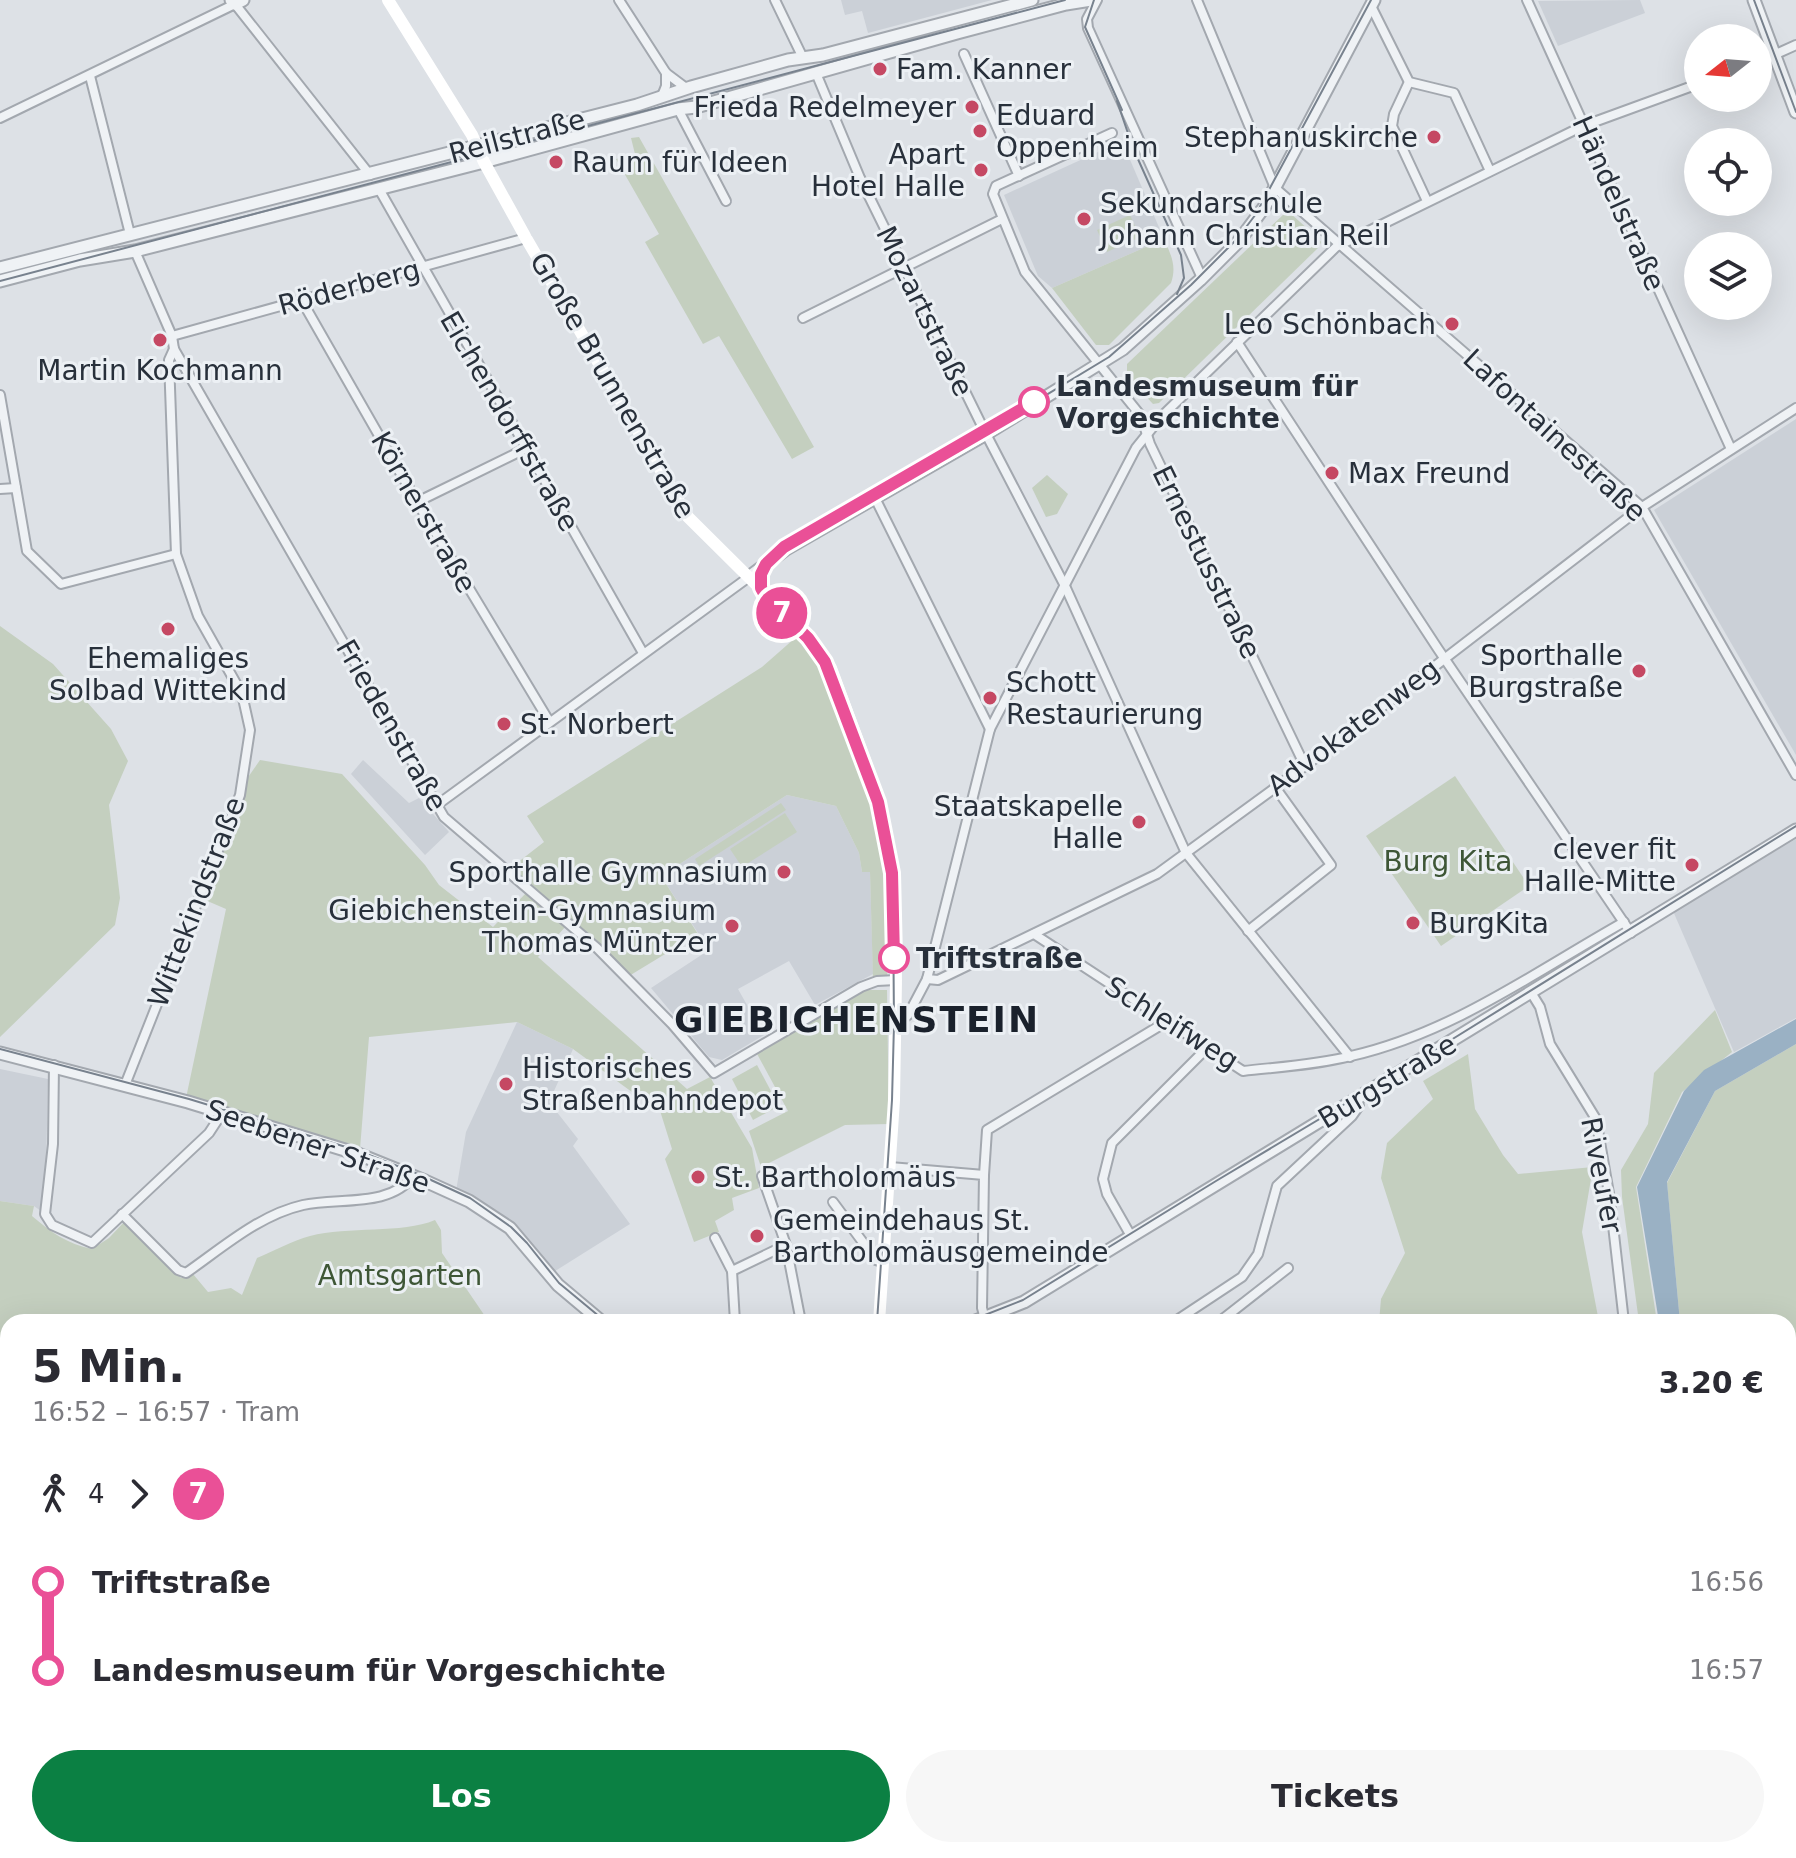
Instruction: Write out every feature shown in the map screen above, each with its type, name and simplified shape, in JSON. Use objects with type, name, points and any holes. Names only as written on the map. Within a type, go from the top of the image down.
[{"type":"main road","name":"Große Brunnenstraße","points":[[388,0],[478,147],[526,238],[688,517],[809,637],[827,660],[880,801],[894,873],[896,1024],[879,1314]]},
{"type":"street","points":[[619,0],[666,73],[686,88]]},
{"type":"street","points":[[775,0],[803,58]]},
{"type":"street","name":"Reilstraße","points":[[0,268],[478,147],[637,105],[686,88],[1032,0]]},
{"type":"street","name":"Reilstraße","points":[[0,281],[80,260],[135,251],[379,189],[678,109],[724,100],[1038,11],[1094,0]]},
{"type":"street","points":[[1094,0],[1087,19],[1088,28],[1202,278]]},
{"type":"street","points":[[1197,0],[1275,188]]},
{"type":"street","name":"Händelstraße","points":[[1527,0],[1731,449]]},
{"type":"street","points":[[1754,0],[1796,112]]},
{"type":"street","points":[[0,118],[236,1],[370,175]]},
{"type":"street","points":[[437,805],[769,560],[986,434],[1123,349],[1202,278],[1246,233],[1275,188],[1372,3]]},
{"type":"street","points":[[1372,3],[1409,82]]},
{"type":"street","points":[[1772,57],[1796,45]]},
{"type":"street","points":[[964,54],[1019,176]]},
{"type":"street","points":[[662,96],[666,73]]},
{"type":"street","name":"Mozartstraße","points":[[816,73],[860,178],[1065,586],[1186,853],[1350,1057]]},
{"type":"street","points":[[90,76],[130,234]]},
{"type":"street","points":[[1409,82],[1454,93],[1490,171]]},
{"type":"street","points":[[1409,82],[1394,114],[1392,126],[1427,201]]},
{"type":"street","points":[[896,1024],[908,1015],[927,979],[990,729],[1147,433],[1341,244],[1583,126],[1684,89]]},
{"type":"street","points":[[678,109],[726,201]]},
{"type":"street","points":[[803,318],[1002,219],[993,189],[1112,133]]},
{"type":"street","name":"Lafontainestraße","points":[[1275,188],[1642,507],[1796,775]]},
{"type":"street","name":"Eichendorffstraße","points":[[379,189],[643,653]]},
{"type":"street","name":"Ernestusstraße","points":[[1002,219],[1025,272],[1141,416],[1305,766]]},
{"type":"street","name":"Röderberg","points":[[172,336],[526,238]]},
{"type":"street","name":"Friedenstraße","points":[[135,251],[172,336],[174,349],[437,805],[452,824],[597,948],[672,1024],[714,1073],[861,987],[877,981],[896,980]]},
{"type":"street","name":"Körnerstraße","points":[[302,301],[417,502],[549,721]]},
{"type":"street","points":[[1237,342],[1444,658],[1628,928]]},
{"type":"street","name":"Wittekindstraße","points":[[125,1085],[240,795],[250,730],[242,694],[198,616],[176,554],[169,360],[174,349]]},
{"type":"street","points":[[0,395],[27,551],[61,584],[176,554]]},
{"type":"street","name":"Advokatenweg","points":[[927,979],[938,980],[1157,874],[1305,766],[1642,507],[1796,408]]},
{"type":"street","points":[[417,502],[525,449]]},
{"type":"street","points":[[0,489],[16,488]]},
{"type":"street","points":[[875,498],[990,729]]},
{"type":"street","points":[[1248,931],[1331,865],[1275,787]]},
{"type":"street","name":"Burgstraße","points":[[994,1314],[1024,1302],[1532,994],[1628,928],[1796,830]]},
{"type":"street","name":"Schleifweg","points":[[1034,934],[1243,1071],[1350,1057],[1408,1039],[1477,1009],[1628,928]]},
{"type":"street","name":"Riveufer","points":[[1532,994],[1540,1007],[1550,1044],[1591,1109],[1599,1130],[1623,1314]]},
{"type":"street","points":[[980,1314],[987,1130],[1166,1022]]},
{"type":"street","points":[[1131,1236],[1107,1194],[1103,1179],[1112,1143],[1206,1049]]},
{"type":"street","name":"Seebener Straße","points":[[0,1053],[54,1065],[222,1113],[358,1154],[413,1176],[469,1201],[510,1228],[558,1285],[589,1314]]},
{"type":"street","points":[[54,1065],[53,1144],[45,1214],[52,1225],[92,1243],[209,1133],[222,1113]]},
{"type":"street","points":[[1186,1314],[1242,1277],[1258,1254],[1277,1186],[1352,1116],[1359,1106],[1357,1098]]},
{"type":"street","points":[[890,1167],[984,1175]]},
{"type":"street","points":[[122,1214],[178,1270],[186,1273],[271,1215],[304,1205],[397,1191],[405,1188],[413,1176]]},
{"type":"street","points":[[762,1176],[786,1245],[799,1314]]},
{"type":"street","points":[[833,1202],[872,1255],[882,1262]]},
{"type":"street","points":[[715,1238],[732,1271],[735,1314]]},
{"type":"street","points":[[732,1271],[786,1245]]},
{"type":"street","points":[[1229,1314],[1288,1268]]},
{"type":"shaded area","points":[[841,0],[992,0],[868,33],[862,11],[845,15]]},
{"type":"shaded area","points":[[1640,0],[1645,13],[1558,46],[1538,1]]},
{"type":"shaded area","name":"Sekundarschule Johann Christian Reil","points":[[1122,141],[1164,239],[1052,288],[1038,276],[1004,195]]},
{"type":"shaded area","points":[[1796,419],[1796,755],[1654,510]]},
{"type":"shaded area","points":[[363,760],[409,803],[419,798],[449,832],[425,855],[351,774]]},
{"type":"shaded area","name":"Giebichenstein-Gymnasium Thomas Müntzer","points":[[787,795],[836,806],[859,853],[862,872],[870,872],[873,974],[815,1005],[789,961],[738,989],[764,1035],[722,1060],[709,1057],[651,988],[709,950],[661,876]]},
{"type":"shaded area","points":[[1796,839],[1796,1018],[1734,1052],[1673,911]]},
{"type":"shaded area","points":[[517,1022],[573,1049],[549,1102],[578,1139],[573,1146],[630,1224],[552,1273],[528,1242],[456,1191],[466,1132]]},
{"type":"shaded area","points":[[0,1069],[48,1079],[45,1214],[34,1206],[0,1201]]},
{"type":"green space","points":[[639,137],[814,447],[792,459],[719,336],[703,344],[645,242],[659,234],[616,159],[635,154],[631,138]]},
{"type":"green space","points":[[1285,213],[1290,213],[1318,238],[1321,242],[1319,247],[1159,403],[1153,404],[1127,376],[1127,364]]},
{"type":"green space","points":[[1130,215],[1140,237],[1107,252],[1097,230]]},
{"type":"green space","points":[[1164,239],[1173,266],[1171,283],[1109,345],[1096,345],[1052,288]]},
{"type":"green space","points":[[1047,475],[1068,494],[1057,514],[1046,517],[1032,488]]},
{"type":"green space","points":[[0,626],[53,664],[111,729],[128,761],[109,805],[120,898],[115,925],[0,1037]]},
{"type":"green space","points":[[803,631],[824,662],[877,801],[891,874],[887,979],[873,980],[870,872],[862,872],[859,853],[836,806],[787,795],[661,876],[698,934],[629,976],[508,870],[544,842],[527,816],[762,667]]},
{"type":"green space","points":[[260,760],[342,774],[425,865],[439,885],[493,927],[528,891],[567,925],[538,957],[687,1089],[710,1077],[752,1148],[759,1188],[732,1198],[734,1210],[715,1221],[719,1232],[694,1242],[665,1159],[672,1149],[657,1101],[647,1103],[573,1049],[517,1022],[369,1037],[360,1149],[186,1098],[226,909],[198,897],[235,796]]},
{"type":"green space","name":"Burg Kita","points":[[1455,776],[1529,886],[1441,946],[1366,836]]},
{"type":"green space","points":[[781,803],[786,810],[699,866],[695,859]]},
{"type":"green space","points":[[785,813],[797,832],[742,867],[730,849]]},
{"type":"green space","points":[[860,990],[887,990],[889,1124],[845,1125],[761,1167],[749,1131],[788,1111],[756,1052]]},
{"type":"green space","points":[[1715,1010],[1732,1052],[1682,1092],[1636,1187],[1656,1314],[1638,1314],[1621,1170],[1648,1124],[1654,1073]]},
{"type":"green space","points":[[1796,1044],[1796,1314],[1679,1314],[1667,1183],[1715,1091]]},
{"type":"green space","points":[[1468,1054],[1475,1109],[1518,1174],[1593,1167],[1582,1232],[1597,1314],[1380,1314],[1381,1299],[1405,1253],[1381,1178],[1387,1143],[1433,1099],[1423,1081]]},
{"type":"green space","points":[[757,1065],[779,1106],[753,1120],[732,1079]]},
{"type":"green space","name":"Amtsgarten","points":[[0,1201],[34,1206],[32,1216],[46,1227],[67,1241],[92,1249],[109,1238],[126,1220],[181,1278],[193,1274],[208,1292],[231,1288],[242,1295],[257,1258],[297,1241],[325,1233],[407,1227],[435,1220],[441,1230],[442,1253],[484,1314],[0,1314]]},
{"type":"water","points":[[1796,1019],[1796,1044],[1715,1091],[1667,1182],[1679,1314],[1658,1314],[1637,1187],[1684,1091],[1704,1070]]},
{"type":"tram line","points":[[0,281],[1065,0]]},
{"type":"tram line","points":[[1094,0],[1085,27],[1122,110]]},
{"type":"tram line","points":[[878,1314],[894,1024],[893,900],[889,847],[878,802],[825,662],[808,638],[766,597],[761,588],[761,574],[766,564],[784,547],[1109,357],[1191,285],[1237,239],[1256,214],[1371,0]]},
{"type":"tram line","points":[[1754,0],[1796,112]]},
{"type":"tram line","points":[[1117,101],[1133,148],[1181,255],[1184,278],[1177,294]]},
{"type":"tram line","name":"7","points":[[894,958],[892,873],[878,802],[830,670],[808,638],[766,597],[761,588],[761,574],[772,556],[784,547],[1034,402]]},
{"type":"tram line","points":[[987,1314],[1023,1300],[1796,826]]},
{"type":"tram line","points":[[0,1049],[189,1099],[359,1151],[418,1174],[470,1198],[511,1227],[559,1283],[596,1314]]},
{"type":"place","name":"Fam. Kanner","points":[[880,69]]},
{"type":"place","name":"Frieda Redelmeyer","points":[[972,107]]},
{"type":"place","name":"Eduard Oppenheim","points":[[980,131]]},
{"type":"place","name":"Stephanuskirche","points":[[1434,137]]},
{"type":"place","name":"Raum für Ideen","points":[[556,162]]},
{"type":"place","name":"Apart Hotel Halle","points":[[981,170]]},
{"type":"place","name":"Sekundarschule Johann Christian Reil","points":[[1084,219]]},
{"type":"place","name":"Leo Schönbach","points":[[1452,324]]},
{"type":"place","name":"Martin Kochmann","points":[[160,340]]},
{"type":"place","name":"Landesmuseum für Vorgeschichte","points":[[1034,402]]},
{"type":"place","name":"Max Freund","points":[[1332,473]]},
{"type":"place","name":"Ehemaliges Solbad Wittekind","points":[[168,629]]},
{"type":"place","name":"Sporthalle Burgstraße","points":[[1639,671]]},
{"type":"place","name":"Schott Restaurierung","points":[[990,698]]},
{"type":"place","name":"St. Norbert","points":[[504,724]]},
{"type":"place","name":"Staatskapelle Halle","points":[[1139,822]]},
{"type":"place","name":"clever fit Halle-Mitte","points":[[1692,865]]},
{"type":"place","name":"Sporthalle Gymnasium","points":[[784,872]]},
{"type":"place","name":"BurgKita","points":[[1413,923]]},
{"type":"place","name":"Giebichenstein-Gymnasium Thomas Müntzer","points":[[732,926]]},
{"type":"place","name":"Triftstraße","points":[[894,958]]},
{"type":"place","name":"Historisches Straßenbahndepot","points":[[506,1084]]},
{"type":"place","name":"St. Bartholomäus","points":[[698,1177]]},
{"type":"place","name":"Gemeindehaus St. Bartholomäusgemeinde","points":[[757,1236]]},
{"type":"district","name":"GIEBICHENSTEIN","points":[[857,1019]]}]
